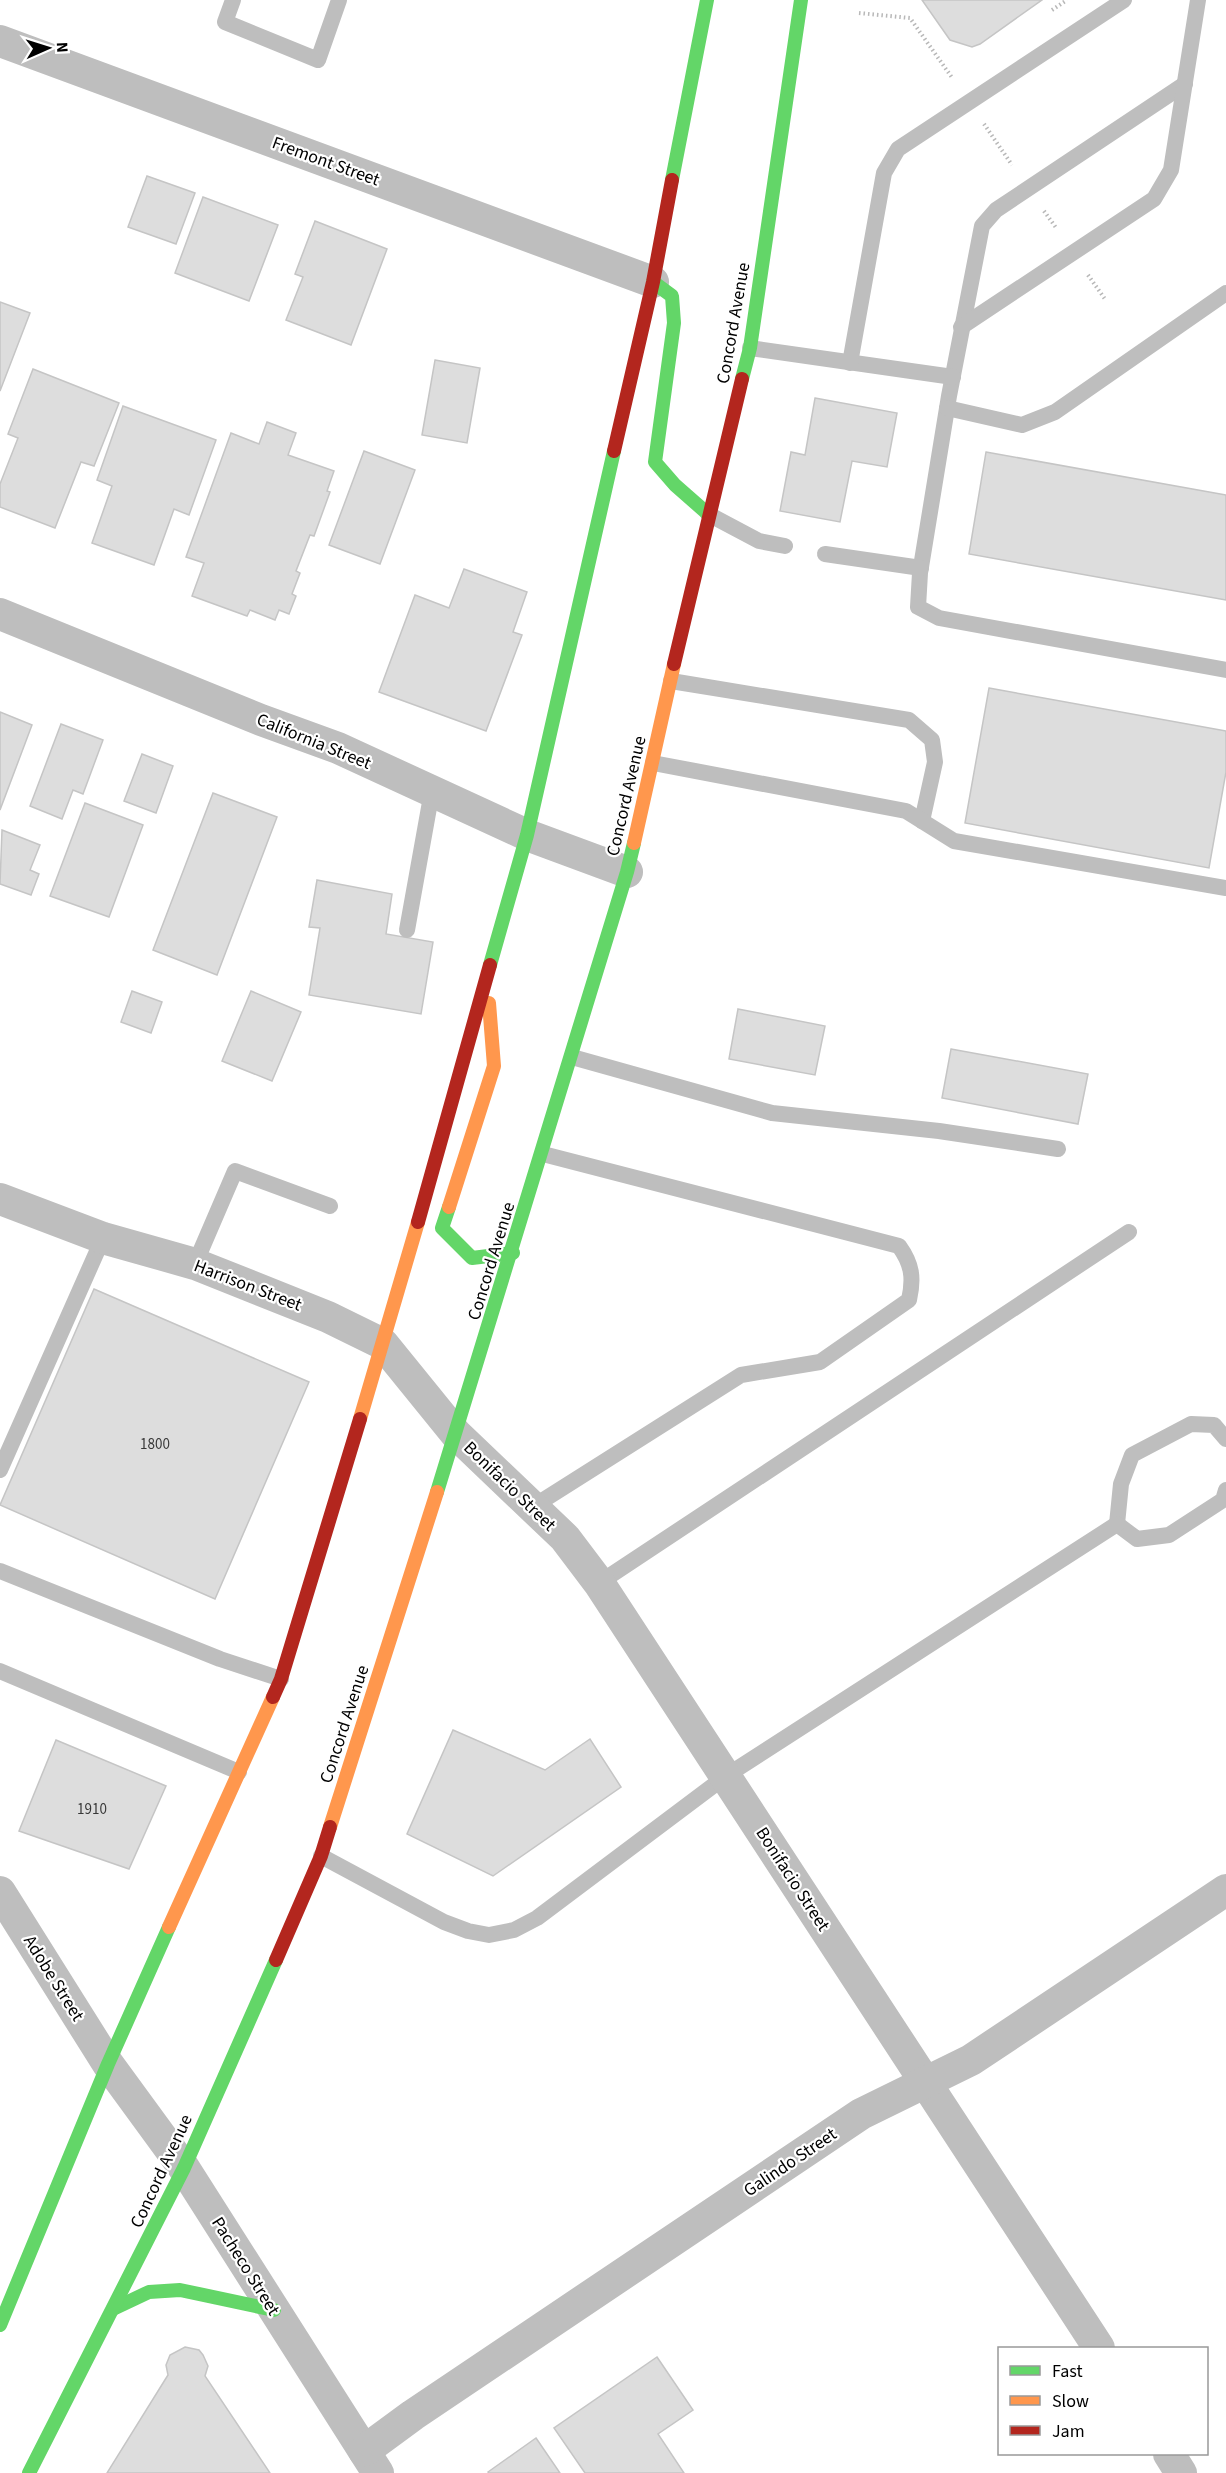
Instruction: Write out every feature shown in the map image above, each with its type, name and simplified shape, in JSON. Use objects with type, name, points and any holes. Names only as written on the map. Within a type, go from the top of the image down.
[{"type":"main road","points":[[0,2325],[108,2064],[281,1679],[382,1344],[527,835],[653,282],[707,0]]},
{"type":"main road","name":"Concord Avenue","points":[[29,2473],[184,2168],[321,1856],[513,1253],[627,872],[708,514],[750,348],[801,0]]},
{"type":"main road","points":[[653,282],[672,296],[674,323],[655,462],[675,485],[708,514]]},
{"type":"main road","points":[[487,980],[494,1066],[442,1228],[472,1258],[513,1253]]},
{"type":"main road","points":[[113,2309],[149,2292],[180,2290],[274,2310]]},
{"type":"street","name":"Fremont Street","points":[[0,41],[653,282]]},
{"type":"street","name":"California Street","points":[[0,614],[261,720],[338,748],[527,835],[627,872]]},
{"type":"street","name":"Harrison Street","points":[[0,1199],[103,1238],[195,1264],[328,1317],[382,1344],[456,1434]]},
{"type":"street","name":"Bonifacio Street","points":[[456,1434],[534,1506],[564,1538],[599,1583],[1099,2347]]},
{"type":"street","name":"Galindo Street","points":[[371,2462],[413,2415],[861,2114],[923,2081],[971,2060],[1226,1890]]},
{"type":"street","name":"Adobe Street","points":[[0,1892],[108,2064]]},
{"type":"street","name":"Pacheco Street","points":[[108,2064],[184,2168],[371,2462]]},
{"type":"street","points":[[1170,2455],[1181,2473]]},
{"type":"lane","points":[[233,0],[225,22],[318,60],[339,0]]},
{"type":"lane","points":[[850,363],[884,173],[898,149],[1124,0]]},
{"type":"lane","points":[[962,327],[1154,199],[1171,170],[1198,0]]},
{"type":"lane","points":[[1185,84],[996,210],[982,226],[947,408],[921,568],[918,608],[939,618],[1226,670]]},
{"type":"lane","points":[[947,408],[1022,425],[1055,412],[1226,293]]},
{"type":"lane","points":[[750,348],[953,377]]},
{"type":"lane","points":[[708,514],[759,541],[785,546]]},
{"type":"lane","points":[[825,554],[921,568]]},
{"type":"lane","points":[[671,681],[909,720],[932,740],[935,762],[922,821]]},
{"type":"lane","points":[[653,763],[906,812],[954,841],[1226,888]]},
{"type":"lane","points":[[407,930],[432,791]]},
{"type":"lane","points":[[572,1057],[772,1113],[939,1131],[1058,1149]]},
{"type":"lane","points":[[534,1506],[741,1375],[820,1362],[909,1300],[913,1282],[910,1261],[899,1246],[543,1154]]},
{"type":"lane","points":[[195,1264],[235,1171],[330,1206]]},
{"type":"lane","points":[[599,1583],[1129,1232]]},
{"type":"lane","points":[[0,1470],[103,1238]]},
{"type":"lane","points":[[1118,1524],[1121,1484],[1132,1455],[1191,1424],[1214,1425],[1226,1439]]},
{"type":"lane","points":[[1118,1524],[1137,1539],[1169,1535],[1223,1500],[1226,1490]]},
{"type":"lane","points":[[321,1856],[444,1922],[468,1931],[489,1935],[514,1930],[537,1918],[726,1776],[1118,1524]]},
{"type":"lane","points":[[0,1571],[219,1659],[281,1679]]},
{"type":"lane","points":[[0,1671],[239,1772]]},
{"type":"path","points":[[859,13],[910,18],[1105,299]]},
{"type":"building","points":[[922,0],[1042,0],[980,44],[972,47],[950,40]]},
{"type":"building","points":[[147,176],[195,193],[176,244],[128,227]]},
{"type":"building","points":[[203,197],[278,225],[249,301],[175,273]]},
{"type":"building","points":[[315,221],[387,249],[351,345],[286,320],[303,277],[295,274]]},
{"type":"building","points":[[0,302],[30,313],[0,391]]},
{"type":"building","points":[[435,360],[480,368],[467,443],[422,435]]},
{"type":"building","points":[[33,369],[119,403],[94,466],[81,462],[55,528],[0,507],[0,484],[18,438],[8,434]]},
{"type":"building","points":[[815,398],[897,413],[887,467],[852,461],[840,522],[780,511],[791,452],[805,455]]},
{"type":"building","points":[[123,406],[216,440],[189,515],[174,509],[154,565],[92,543],[112,486],[97,480]]},
{"type":"building","points":[[267,422],[296,433],[288,455],[334,471],[327,491],[330,492],[314,536],[310,535],[296,571],[300,573],[292,594],[296,596],[289,614],[279,610],[275,620],[250,610],[247,616],[192,596],[204,563],[186,557],[231,433],[259,444]]},
{"type":"building","points":[[364,451],[415,470],[380,564],[329,545]]},
{"type":"building","points":[[986,452],[1226,495],[1226,600],[969,554]]},
{"type":"building","points":[[464,569],[527,592],[513,632],[522,635],[486,731],[379,692],[415,595],[449,608]]},
{"type":"building","points":[[989,688],[1226,731],[1226,772],[1209,868],[965,823]]},
{"type":"building","points":[[0,712],[32,725],[0,810]]},
{"type":"building","points":[[61,724],[103,740],[83,794],[73,790],[62,819],[30,806]]},
{"type":"building","points":[[142,754],[173,766],[156,813],[124,801]]},
{"type":"building","points":[[213,793],[277,817],[217,975],[153,950]]},
{"type":"building","points":[[85,803],[143,825],[109,917],[50,896]]},
{"type":"building","points":[[2,830],[40,845],[30,870],[39,874],[31,895],[0,884]]},
{"type":"building","points":[[317,880],[392,894],[386,934],[433,942],[421,1014],[309,995],[320,928],[309,927]]},
{"type":"building","points":[[132,991],[162,1002],[151,1033],[121,1022]]},
{"type":"building","points":[[251,991],[301,1012],[272,1081],[222,1061]]},
{"type":"building","points":[[738,1009],[825,1026],[815,1075],[729,1059]]},
{"type":"building","points":[[951,1049],[1088,1074],[1078,1124],[942,1098]]},
{"type":"building","points":[[94,1289],[309,1382],[215,1599],[0,1505]]},
{"type":"building","points":[[453,1730],[545,1770],[590,1739],[621,1787],[493,1876],[407,1834]]},
{"type":"building","points":[[56,1740],[166,1786],[129,1869],[19,1831]]},
{"type":"building","points":[[185,2347],[199,2350],[203,2355],[208,2366],[205,2376],[270,2473],[107,2473],[168,2375],[166,2365],[170,2355]]},
{"type":"building","points":[[657,2357],[693,2410],[658,2434],[684,2473],[585,2473],[554,2428]]},
{"type":"building","points":[[536,2438],[560,2473],[488,2472]]},
{"type":"traffic: fast","points":[[672,180],[707,0]]},
{"type":"traffic: fast","points":[[742,379],[750,348],[801,0]]},
{"type":"traffic: fast","points":[[653,282],[672,296],[674,323],[655,462],[675,485],[708,514]]},
{"type":"traffic: fast","points":[[490,965],[527,835],[614,451]]},
{"type":"traffic: fast","points":[[437,1492],[634,843]]},
{"type":"traffic: fast","points":[[449,1207],[442,1228],[472,1258],[513,1253]]},
{"type":"traffic: fast","points":[[0,2325],[108,2064],[169,1927]]},
{"type":"traffic: fast","points":[[29,2473],[184,2168],[276,1960]]},
{"type":"traffic: fast","points":[[113,2309],[149,2292],[180,2290],[274,2310]]},
{"type":"traffic: slow","points":[[634,843],[674,664]]},
{"type":"traffic: slow","points":[[449,1207],[494,1066],[489,1003]]},
{"type":"traffic: slow","points":[[360,1419],[418,1222]]},
{"type":"traffic: slow","points":[[330,1827],[437,1492]]},
{"type":"traffic: slow","points":[[169,1927],[273,1697]]},
{"type":"traffic: jam","points":[[614,451],[653,282],[672,180]]},
{"type":"traffic: jam","points":[[674,664],[742,379]]},
{"type":"traffic: jam","points":[[418,1222],[490,965]]},
{"type":"traffic: jam","points":[[273,1697],[281,1679],[360,1419]]},
{"type":"traffic: jam","points":[[276,1960],[321,1856],[330,1827]]}]
